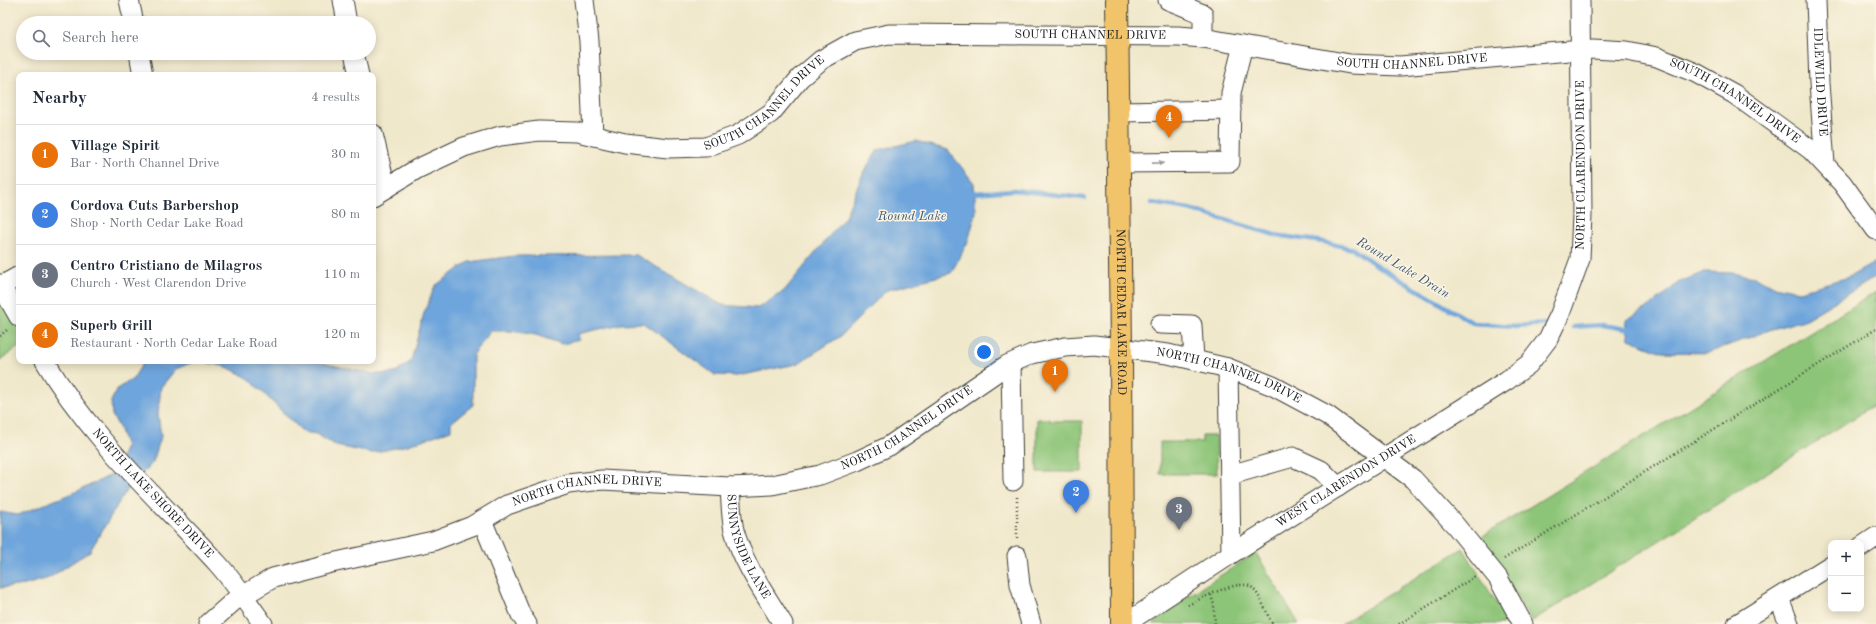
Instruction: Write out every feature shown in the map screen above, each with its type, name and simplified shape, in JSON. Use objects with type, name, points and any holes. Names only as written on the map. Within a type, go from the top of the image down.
[{"type":"main road","name":"NORTH CEDAR LAKE ROAD","points":[[1117,0],[1123,624]]},
{"type":"street","points":[[129,0],[132,16]]},
{"type":"street","points":[[343,0],[346,16]]},
{"type":"street","points":[[584,0],[589,41],[593,136]]},
{"type":"street","points":[[1168,0],[1203,14],[1203,38]]},
{"type":"street","name":"NORTH CLARENDON DRIVE","points":[[1555,326],[1580,259],[1582,215],[1580,0]]},
{"type":"street","name":"IDLEWILD DRIVE","points":[[1816,0],[1818,82],[1825,164]]},
{"type":"street","name":"SOUTH CHANNEL DRIVE","points":[[379,192],[417,169],[464,147],[500,136],[539,131],[577,132],[625,143],[668,148],[706,147],[738,135],[771,113],[800,78],[822,60],[855,42],[889,34],[1178,36],[1203,38],[1350,64],[1400,66],[1580,50],[1627,51],[1657,57],[1696,73],[1734,94],[1811,150],[1842,183],[1876,230]]},
{"type":"street","points":[[1119,163],[1230,162],[1231,93],[1244,45]]},
{"type":"street","points":[[140,60],[142,72]]},
{"type":"street","points":[[356,60],[358,72]]},
{"type":"street","points":[[1118,112],[1231,110]]},
{"type":"street","points":[[376,163],[379,192]]},
{"type":"street","points":[[14,323],[1,285],[16,278]]},
{"type":"street","points":[[1160,324],[1192,325],[1194,360]]},
{"type":"street","name":"WEST CLARENDON DRIVE","points":[[1123,624],[1231,554],[1506,381],[1529,364],[1548,340],[1555,326]]},
{"type":"street","name":"NORTH CHANNEL DRIVE","points":[[208,624],[234,601],[273,578],[327,564],[433,541],[472,526],[506,505],[568,484],[602,480],[730,487],[772,486],[820,475],[857,462],[889,446],[1011,364],[1032,354],[1065,347],[1094,344],[1168,354],[1228,368],[1273,386],[1327,415],[1413,480],[1455,525],[1498,578],[1523,624]]},
{"type":"street","name":"NORTH LAKE SHORE DRIVE","points":[[47,364],[54,378],[116,458],[218,564],[263,624]]},
{"type":"street","points":[[1011,364],[1013,482]]},
{"type":"street","points":[[1228,368],[1231,554]]},
{"type":"street","points":[[1230,475],[1293,457],[1321,470],[1338,487]]},
{"type":"street","name":"SUNNYSIDE LANE","points":[[730,487],[734,528],[740,549],[756,581],[783,624]]},
{"type":"street","points":[[482,520],[521,615],[527,624]]},
{"type":"street","points":[[1864,545],[1876,537]]},
{"type":"street","points":[[1017,556],[1020,585],[1031,624]]},
{"type":"street","points":[[1737,624],[1828,567]]},
{"type":"street","points":[[1779,598],[1790,624]]},
{"type":"path","points":[[0,336],[14,323]]},
{"type":"path","points":[[1399,624],[1876,329]]},
{"type":"path","points":[[1013,482],[1017,481],[1017,556]]},
{"type":"path","points":[[1185,606],[1231,586],[1242,584],[1251,586],[1273,624]]},
{"type":"path","points":[[1211,595],[1214,605],[1216,624]]},
{"type":"green space","points":[[0,283],[16,311],[16,349],[0,360]]},
{"type":"green space","points":[[1876,292],[1876,404],[1532,621],[1478,539]]},
{"type":"green space","points":[[1037,419],[1050,419],[1050,421],[1082,421],[1082,472],[1037,472]]},
{"type":"green space","points":[[1202,436],[1216,436],[1217,474],[1160,474],[1160,442],[1202,442]]},
{"type":"green space","points":[[1463,548],[1509,624],[1341,624]]},
{"type":"green space","points":[[1256,553],[1299,624],[1153,624],[1177,603]]},
{"type":"water","name":"Round Lake","points":[[916,141],[948,150],[974,183],[976,212],[968,242],[951,273],[887,290],[841,336],[797,364],[737,376],[715,375],[644,323],[621,324],[578,334],[580,340],[562,344],[536,335],[511,331],[491,331],[473,354],[473,405],[451,423],[451,430],[408,445],[372,453],[336,446],[316,434],[303,432],[248,378],[227,367],[214,364],[328,364],[375,374],[395,373],[411,361],[424,313],[435,286],[469,262],[514,256],[636,255],[722,305],[758,308],[784,291],[845,217],[864,171],[878,150]]},
{"type":"water","points":[[1876,262],[1876,277],[1804,320],[1772,329],[1708,353],[1662,352],[1629,339],[1626,320],[1655,303],[1679,282],[1706,272],[1731,273],[1755,277],[1774,286],[1799,291],[1849,277]]},
{"type":"water","points":[[142,364],[188,364],[176,369],[161,387],[158,414],[161,437],[153,462],[124,494],[90,551],[49,578],[25,585],[0,588],[0,512],[18,515],[80,490],[113,474],[126,447],[119,427],[112,415],[111,401],[118,388],[133,379]]},
{"type":"waterway","name":"Round Lake Drain","points":[[975,193],[1014,190],[1085,198]]},
{"type":"waterway","name":"Round Lake Drain","points":[[1152,203],[1189,209],[1275,235],[1324,242],[1353,249],[1379,267],[1473,323],[1515,326],[1547,324]]},
{"type":"waterway","name":"Round Lake Drain","points":[[1573,327],[1602,325],[1632,330]]},
{"type":"place","name":"Superb Grill","points":[[1169,138]]},
{"type":"place","name":"Village Spirit","points":[[1055,392]]},
{"type":"place","name":"Cordova Cuts Barbershop","points":[[1076,513]]},
{"type":"place","name":"Centro Cristiano de Milagros","points":[[1179,530]]}]
